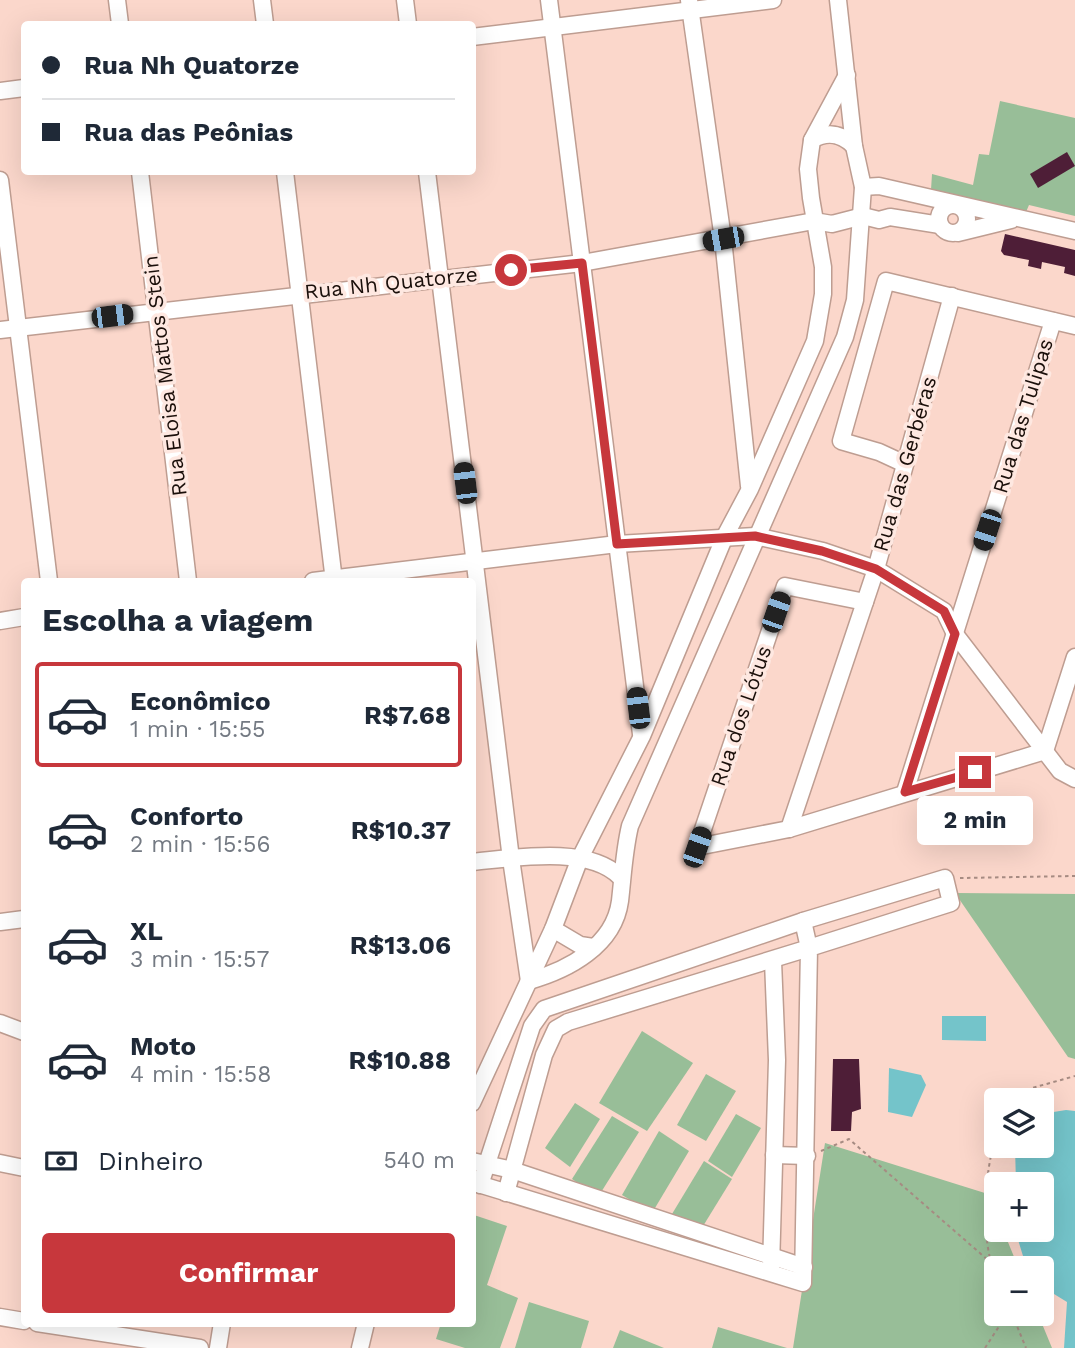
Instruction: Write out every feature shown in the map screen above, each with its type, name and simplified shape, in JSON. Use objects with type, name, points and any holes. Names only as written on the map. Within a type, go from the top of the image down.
[{"type":"street","points":[[117,0],[120,21]]},
{"type":"street","points":[[262,0],[265,21]]},
{"type":"street","points":[[405,0],[408,21]]},
{"type":"street","points":[[549,0],[642,736]]},
{"type":"street","points":[[476,36],[690,5],[773,0]]},
{"type":"street","points":[[529,981],[560,972],[580,960],[613,924],[620,901],[620,877],[630,826],[756,534],[845,337],[855,300],[863,187],[854,146],[838,0]]},
{"type":"street","points":[[690,5],[723,239],[750,489]]},
{"type":"street","points":[[476,1094],[553,929],[580,858],[642,736],[725,536],[750,489],[815,341],[823,294],[823,267],[808,169],[812,141],[847,75]]},
{"type":"street","points":[[0,91],[21,88]]},
{"type":"street","points":[[812,141],[821,135],[831,134],[847,139],[854,146]]},
{"type":"street","name":"Rua Eloisa Mattos Stein","points":[[140,175],[159,310],[188,578]]},
{"type":"street","points":[[285,175],[334,578]]},
{"type":"street","points":[[427,175],[511,859],[529,981]]},
{"type":"street","points":[[0,180],[49,578]]},
{"type":"street","points":[[863,187],[879,186],[1075,231]]},
{"type":"street","points":[[890,217],[895,200],[892,189]]},
{"type":"street","points":[[940,225],[940,213],[946,206],[954,205],[963,209],[967,217],[965,227],[957,233]]},
{"type":"street","points":[[863,216],[879,220],[890,217],[940,225],[946,231],[957,233],[990,223],[1024,219]]},
{"type":"street","name":"Rua Nh Quatorze","points":[[0,330],[301,293],[582,263],[814,221],[832,224],[863,216]]},
{"type":"street","points":[[905,464],[879,452],[841,441],[886,281],[1075,326]]},
{"type":"street","name":"Rua das Gerbéras","points":[[789,829],[865,602],[952,296]]},
{"type":"street","name":"Rua das Tulipas","points":[[905,792],[1053,321]]},
{"type":"street","points":[[348,578],[617,544],[756,534],[822,551],[876,566],[944,611],[955,634],[1060,771],[1075,779]]},
{"type":"street","name":"Rua dos Lótus","points":[[789,829],[697,847],[785,586],[865,602]]},
{"type":"street","points":[[0,621],[21,618]]},
{"type":"street","points":[[1045,751],[1075,657]]},
{"type":"street","points":[[789,829],[1045,751]]},
{"type":"street","points":[[476,862],[580,858],[610,867],[620,877]]},
{"type":"street","points":[[506,1193],[544,1055],[556,1029],[568,1022],[773,961],[809,948],[951,904],[945,878],[803,921],[716,948],[544,1009],[532,1026],[479,1162],[476,1184],[506,1193],[771,1266],[804,1267],[809,948],[803,921]]},
{"type":"street","points":[[0,922],[21,919]]},
{"type":"street","points":[[553,929],[580,945],[593,947]]},
{"type":"street","points":[[716,948],[724,976]]},
{"type":"street","points":[[771,1266],[777,1060],[773,961]]},
{"type":"street","points":[[0,1024],[21,1031]]},
{"type":"street","points":[[532,1026],[556,1029]]},
{"type":"street","points":[[777,1060],[806,1061]]},
{"type":"street","points":[[774,1155],[807,1156]]},
{"type":"street","points":[[479,1162],[512,1170],[771,1266]]},
{"type":"street","points":[[0,1163],[21,1167]]},
{"type":"street","points":[[0,1317],[21,1320]]},
{"type":"street","points":[[63,1327],[200,1348]]},
{"type":"street","points":[[218,1348],[221,1327]]},
{"type":"street","points":[[360,1348],[365,1327]]},
{"type":"path","points":[[945,878],[1075,876]]},
{"type":"path","points":[[1032,1088],[1075,1076]]},
{"type":"path","points":[[807,1156],[849,1139],[984,1257]]},
{"type":"path","points":[[989,1256],[987,1198],[993,1158]]},
{"type":"path","points":[[985,1348],[999,1326]]},
{"type":"path","points":[[1017,1326],[1026,1348]]},
{"type":"green space","points":[[1000,101],[1075,118],[1075,216],[1029,205],[1026,212],[931,190],[932,174],[973,185],[979,154],[989,155]]},
{"type":"green space","points":[[955,893],[1075,894],[1075,1059],[1068,1057]]},
{"type":"green space","points":[[642,1031],[693,1063],[647,1131],[599,1103]]},
{"type":"green space","points":[[706,1074],[736,1091],[706,1141],[677,1125]]},
{"type":"green space","points":[[575,1103],[600,1119],[570,1167],[545,1148]]},
{"type":"green space","points":[[736,1114],[761,1128],[732,1177],[708,1161]]},
{"type":"green space","points":[[612,1116],[639,1132],[598,1197],[572,1179]]},
{"type":"green space","points":[[659,1131],[689,1151],[652,1213],[622,1195]]},
{"type":"green space","points":[[825,1143],[984,1193],[984,1242],[1008,1242],[1014,1256],[984,1256],[984,1326],[1043,1326],[1052,1348],[793,1348]]},
{"type":"green space","points":[[704,1161],[732,1179],[700,1231],[672,1214]]},
{"type":"green space","points":[[476,1216],[507,1226],[487,1285],[518,1298],[500,1348],[465,1348],[436,1339],[440,1327],[476,1327]]},
{"type":"green space","points":[[529,1302],[589,1321],[581,1348],[515,1348]]},
{"type":"green space","points":[[718,1327],[787,1348],[712,1348]]},
{"type":"green space","points":[[620,1330],[664,1348],[613,1348]]},
{"type":"water","points":[[942,1016],[986,1016],[986,1041],[942,1040]]},
{"type":"water","points":[[889,1068],[921,1075],[926,1085],[912,1117],[888,1112]]},
{"type":"water","points":[[1075,1111],[1075,1348],[1064,1348],[1067,1302],[1054,1294],[1054,1256],[1023,1256],[1019,1242],[1054,1242],[1054,1172],[1016,1172],[1015,1158],[1054,1158],[1054,1112]]},
{"type":"building","points":[[1067,152],[1075,166],[1038,188],[1030,174]]},
{"type":"building","points":[[1005,234],[1075,250],[1075,276],[1064,273],[1065,267],[1042,262],[1041,269],[1028,266],[1029,260],[1004,255],[1001,251]]},
{"type":"building","points":[[833,1059],[859,1059],[861,1109],[852,1112],[851,1131],[831,1131]]},
{"type":"route","points":[[511,270],[582,263],[617,544],[755,536],[822,551],[876,569],[944,611],[955,634],[905,792],[975,772]]}]
